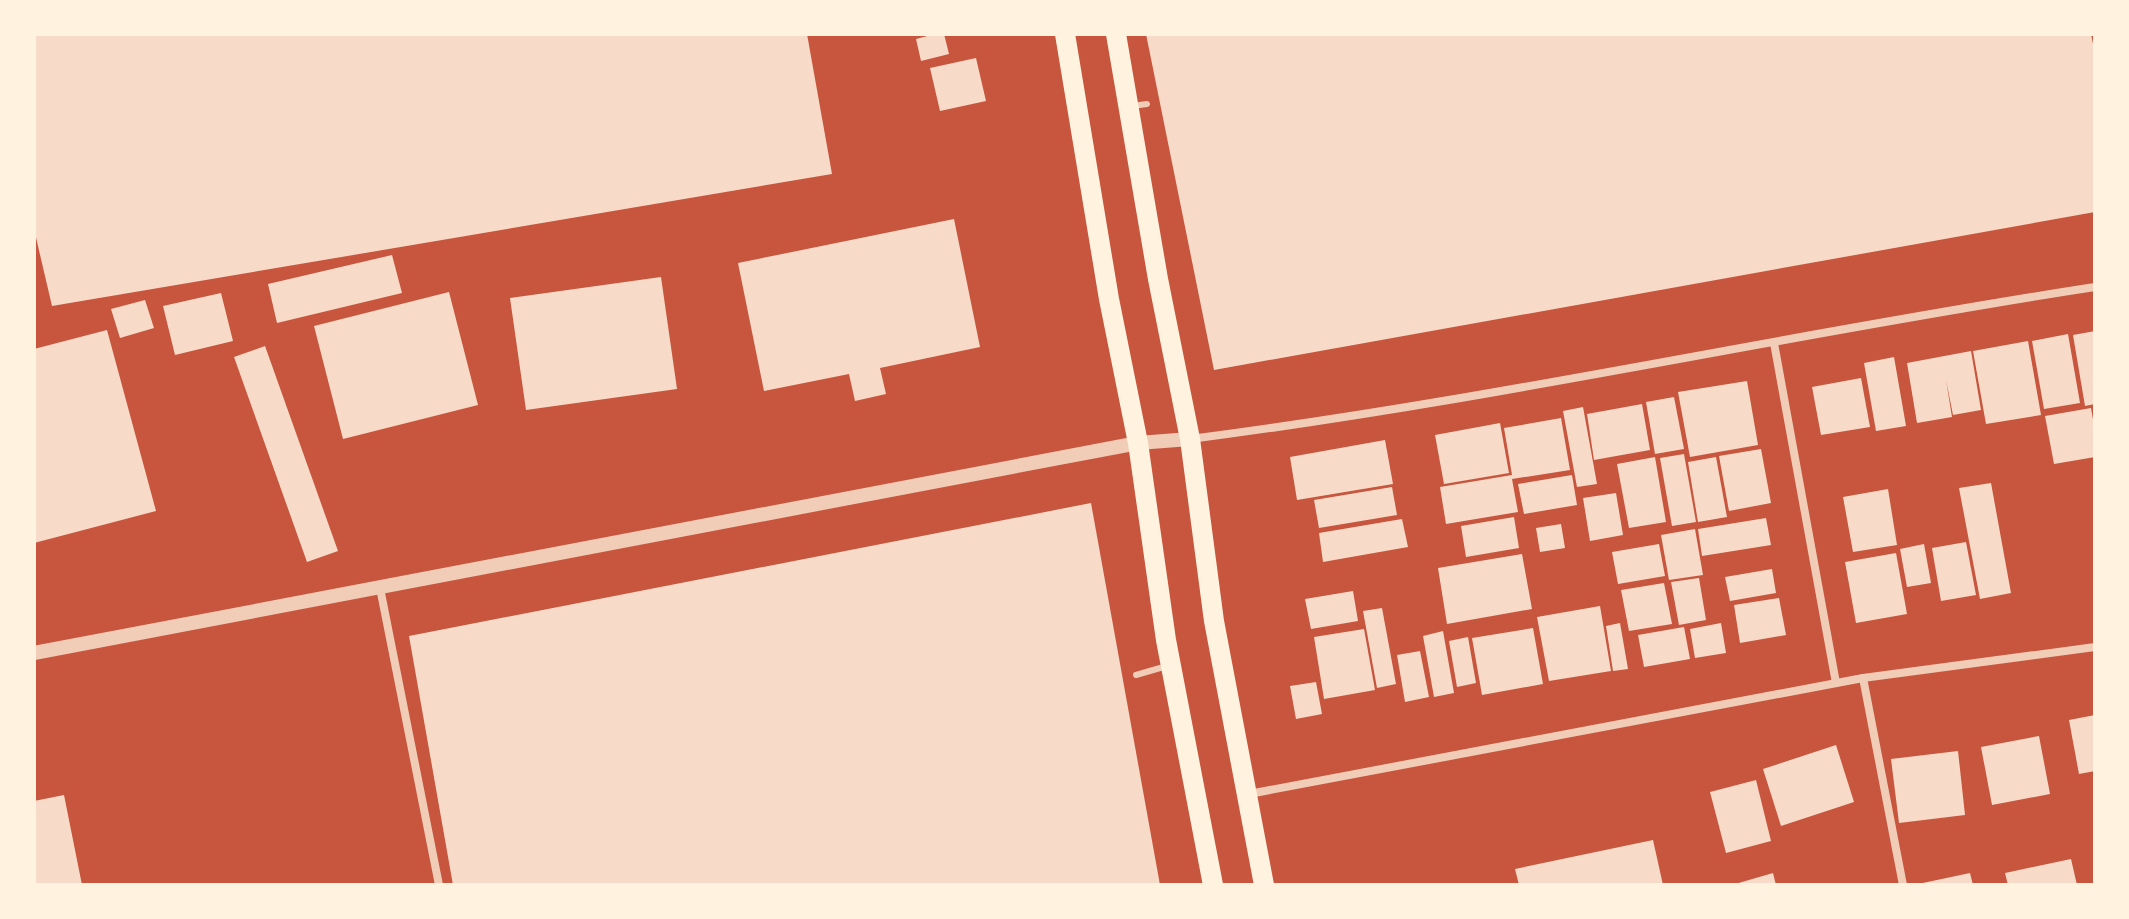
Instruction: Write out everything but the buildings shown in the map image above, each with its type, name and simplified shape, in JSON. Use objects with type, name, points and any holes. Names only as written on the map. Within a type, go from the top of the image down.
[{"type":"main road","points":[[1065,34],[1109,299],[1138,443],[1171,665],[1213,885]]},
{"type":"main road","points":[[1116,34],[1138,105],[1158,279],[1190,439],[1214,621],[1264,885]]},
{"type":"street","points":[[34,653],[1138,443],[1293,426],[1467,398],[2095,287]]},
{"type":"street","points":[[1774,343],[1836,683]]},
{"type":"street","points":[[380,588],[439,885]]},
{"type":"street","points":[[1248,794],[1863,678],[2095,647]]},
{"type":"street","points":[[1863,678],[1903,885]]},
{"type":"lane","points":[[1136,675],[1171,665]]}]
